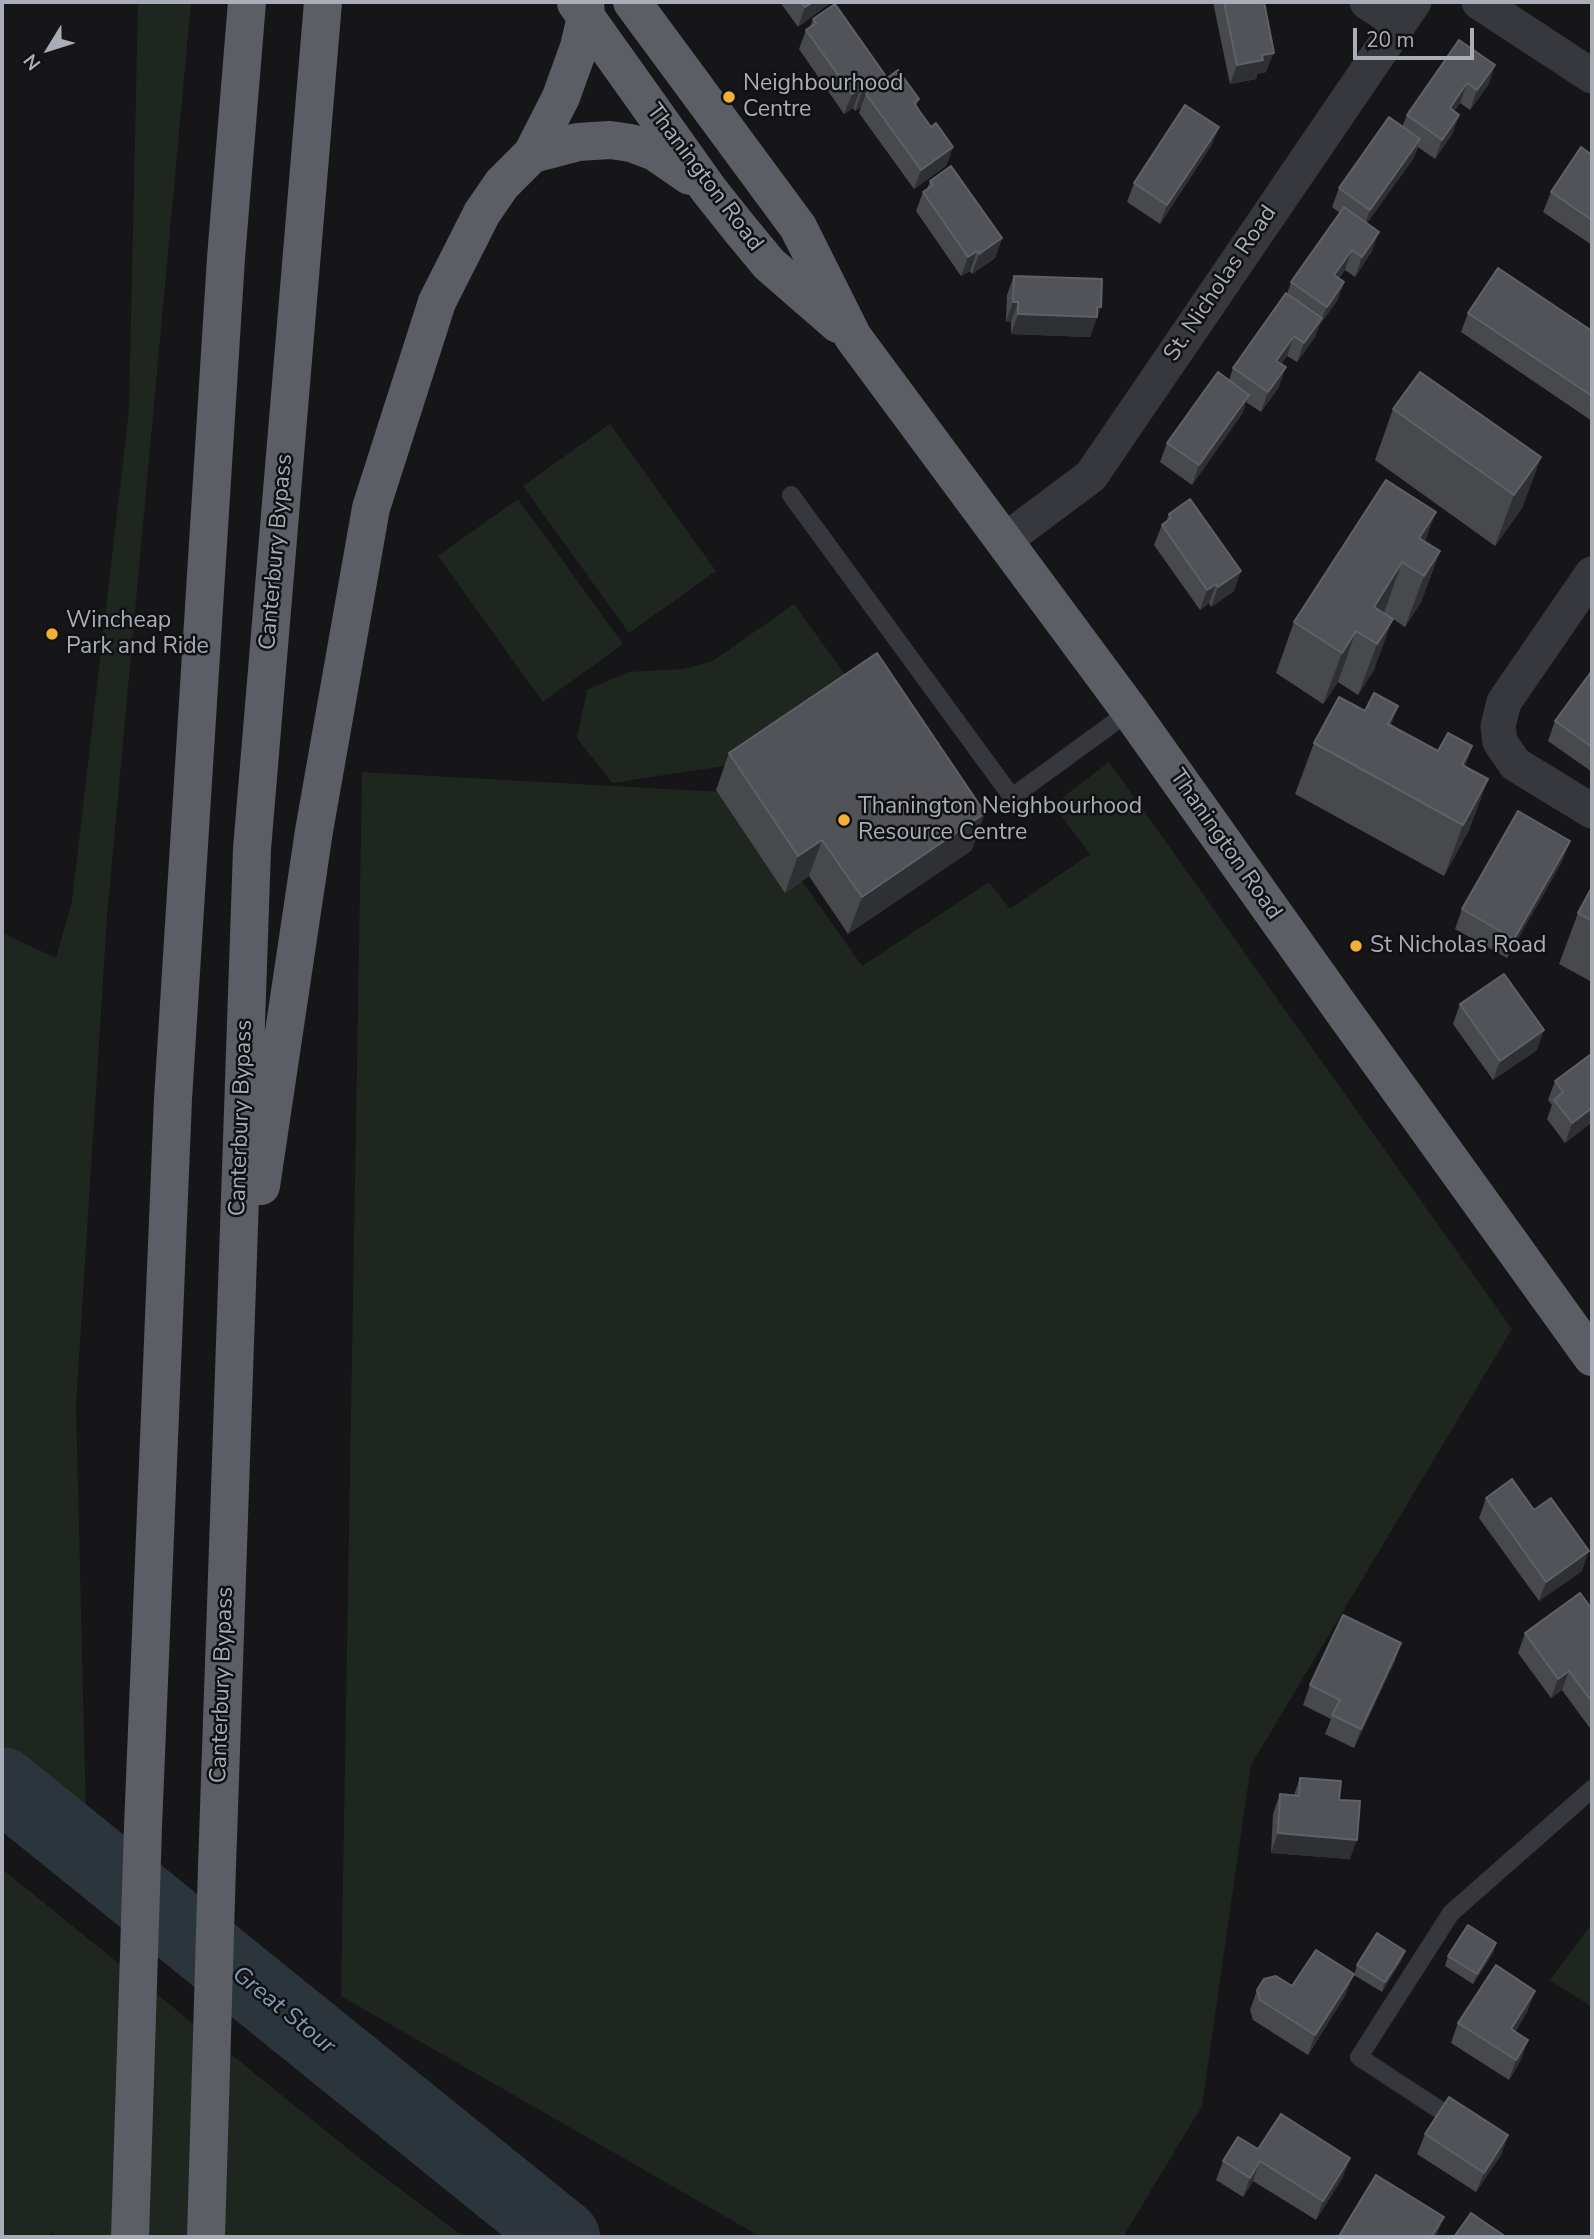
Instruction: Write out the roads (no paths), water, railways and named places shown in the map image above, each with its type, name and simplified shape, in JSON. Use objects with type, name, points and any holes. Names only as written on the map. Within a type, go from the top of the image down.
[{"type":"highway","points":[[130,2237],[143,1827],[173,1099],[226,258],[247,2]]},
{"type":"highway","name":"Canterbury Bypass","points":[[206,2237],[251,849],[323,2]]},
{"type":"highway","name":"Thanington Road","points":[[632,2],[799,227],[853,337],[1130,710],[1592,1357]]},
{"type":"highway","points":[[233,1371],[314,831],[371,508],[437,302],[482,213],[502,184],[532,155],[562,97],[572,70],[582,7]]},
{"type":"highway","name":"Thanington Road","points":[[582,7],[709,190],[769,264],[853,337]]},
{"type":"highway","points":[[532,155],[578,142],[610,140],[631,143],[655,152],[709,190]]},
{"type":"street","points":[[1367,2],[1406,12]]},
{"type":"street","points":[[1479,2],[1592,76]]},
{"type":"street","name":"St. Nicholas Road","points":[[1004,541],[1091,476],[1406,12]]},
{"type":"street","points":[[1592,574],[1504,702],[1498,726],[1500,742],[1515,764],[1592,811]]},
{"type":"lane","points":[[791,495],[1012,797],[1130,710]]},
{"type":"lane","points":[[1468,2129],[1359,2057],[1451,1913],[1592,1789]]},
{"type":"waterway","name":"Great Stour","points":[[2,1784],[563,2237]]},
{"type":"place","name":"Neighbourhood Centre","points":[[729,97]]},
{"type":"place","name":"Wincheap Park and Ride","points":[[52,634]]},
{"type":"place","name":"Thanington Neighbourhood Resource Centre","points":[[844,820]]},
{"type":"place","name":"St Nicholas Road","points":[[1356,946]]}]
